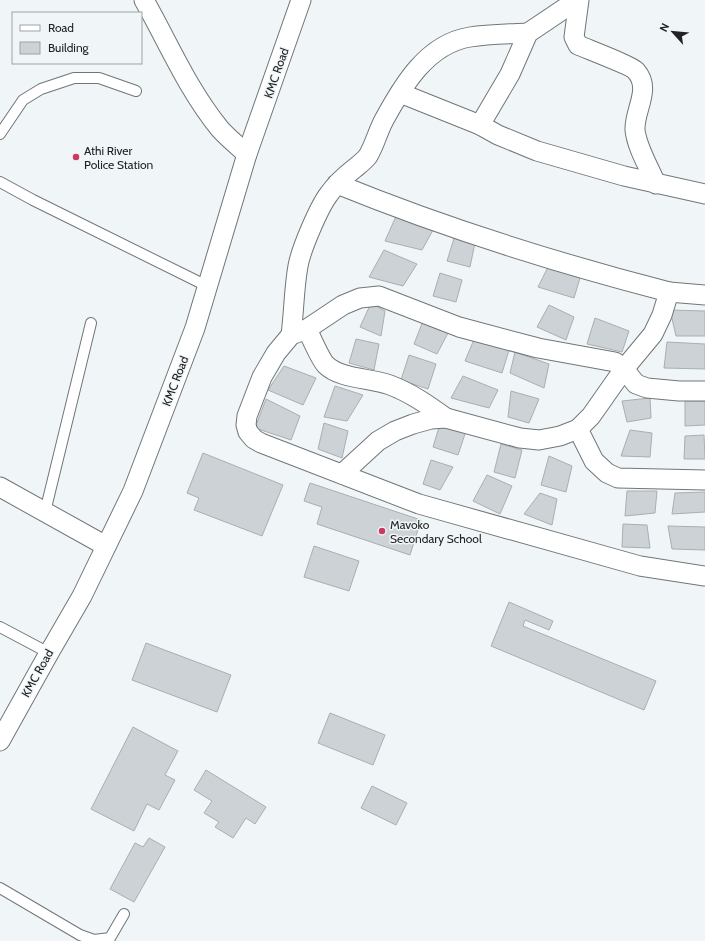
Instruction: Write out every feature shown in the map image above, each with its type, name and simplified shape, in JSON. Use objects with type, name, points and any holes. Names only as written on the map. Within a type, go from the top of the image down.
[{"type":"street","points":[[144,0],[180,68],[201,103],[221,130],[247,154]]},
{"type":"street","name":"KMC Road","points":[[0,741],[82,596],[132,491],[195,328],[247,154],[301,0]]},
{"type":"street","points":[[446,418],[402,390],[388,385],[346,375],[330,368],[325,364],[299,332],[298,265],[312,228],[328,194],[337,184],[365,160],[374,145],[380,127],[400,93],[420,65],[430,55],[442,47],[470,37],[528,33],[578,0]]},
{"type":"street","points":[[578,0],[574,37],[578,45],[636,70],[642,80],[643,90],[635,128],[636,139],[656,184]]},
{"type":"street","points":[[480,125],[510,74],[528,33]]},
{"type":"street","points":[[400,93],[480,125],[498,135],[537,151],[624,176],[705,194]]},
{"type":"street","points":[[337,184],[454,228],[622,280],[669,292],[705,295]]},
{"type":"street","points":[[342,474],[378,441],[395,431],[431,419],[446,418],[520,438],[539,440],[560,436],[578,429],[591,416],[624,369],[653,334],[662,315],[669,292]]},
{"type":"street","points":[[705,391],[680,391],[647,388],[636,384],[624,369],[615,362],[538,348],[459,327],[379,296],[360,298],[349,302],[299,332],[276,353],[262,377],[247,416],[246,425],[248,432],[254,439],[261,443],[420,504],[640,566],[705,576]]},
{"type":"street","points":[[578,429],[594,461],[606,473],[618,478],[705,480]]},
{"type":"street","points":[[0,487],[106,546]]},
{"type":"lane","points":[[0,134],[23,100],[41,90],[74,78],[99,78],[136,91]]},
{"type":"lane","points":[[0,182],[33,200],[207,286]]},
{"type":"lane","points":[[45,512],[91,323]]},
{"type":"lane","points":[[0,627],[49,653]]},
{"type":"lane","points":[[0,888],[80,935],[94,940],[110,938],[124,914]]},
{"type":"building","points":[[397,214],[433,230],[422,250],[385,241]]},
{"type":"building","points":[[455,235],[475,243],[470,267],[447,261]]},
{"type":"building","points":[[384,250],[417,264],[403,286],[369,277]]},
{"type":"building","points":[[548,267],[580,278],[574,298],[538,287]]},
{"type":"building","points":[[440,273],[462,280],[456,302],[433,296]]},
{"type":"building","points":[[371,303],[385,311],[381,336],[360,327]]},
{"type":"building","points":[[549,305],[574,317],[566,340],[537,327]]},
{"type":"building","points":[[670,310],[705,311],[705,336],[676,336]]},
{"type":"building","points":[[595,318],[629,331],[622,352],[587,344]]},
{"type":"building","points":[[423,321],[449,331],[437,354],[414,344]]},
{"type":"building","points":[[475,337],[509,350],[502,373],[465,361]]},
{"type":"building","points":[[356,339],[379,344],[374,370],[349,363]]},
{"type":"building","points":[[667,342],[705,344],[705,369],[664,368]]},
{"type":"building","points":[[515,352],[549,364],[544,388],[510,373]]},
{"type":"building","points":[[409,355],[436,364],[428,389],[401,380]]},
{"type":"building","points":[[284,366],[316,378],[303,405],[268,390]]},
{"type":"building","points":[[463,376],[498,390],[489,408],[451,398]]},
{"type":"building","points":[[335,386],[363,395],[347,421],[324,417]]},
{"type":"building","points":[[511,391],[539,399],[529,423],[508,417]]},
{"type":"building","points":[[650,398],[651,418],[627,422],[622,401]]},
{"type":"building","points":[[266,399],[300,416],[291,440],[255,428]]},
{"type":"building","points":[[685,401],[705,401],[705,425],[685,426]]},
{"type":"building","points":[[324,423],[348,431],[342,458],[318,449]]},
{"type":"building","points":[[440,424],[466,431],[458,455],[433,447]]},
{"type":"building","points":[[630,430],[652,433],[650,457],[621,456]]},
{"type":"building","points":[[704,435],[705,459],[684,459],[685,436]]},
{"type":"building","points":[[501,444],[522,450],[515,478],[494,472]]},
{"type":"building","points":[[203,453],[283,485],[262,536],[194,510],[199,498],[187,493]]},
{"type":"building","points":[[549,456],[572,466],[566,492],[541,485]]},
{"type":"building","points":[[431,460],[453,467],[440,490],[423,484]]},
{"type":"building","points":[[487,475],[512,486],[500,514],[473,501]]},
{"type":"building","points":[[310,483],[421,520],[410,555],[317,524],[322,507],[304,501]]},
{"type":"building","points":[[627,491],[657,491],[655,513],[625,516]]},
{"type":"building","points":[[705,492],[705,512],[672,514],[675,493]]},
{"type":"building","points":[[540,493],[557,499],[552,525],[524,514]]},
{"type":"building","points":[[623,524],[647,525],[650,548],[622,547]]},
{"type":"building","points":[[668,526],[705,527],[705,550],[672,549]]},
{"type":"building","points":[[314,546],[359,561],[349,591],[304,577]]},
{"type":"building","points":[[509,602],[553,621],[549,630],[525,620],[523,626],[656,681],[644,710],[491,646]]},
{"type":"building","points":[[146,643],[231,675],[217,712],[132,680]]},
{"type":"building","points":[[330,713],[385,735],[373,765],[318,743]]},
{"type":"building","points":[[133,727],[178,751],[165,775],[175,780],[159,810],[147,804],[134,831],[91,809]]},
{"type":"building","points":[[206,770],[266,807],[255,824],[246,818],[233,838],[215,827],[219,822],[204,813],[212,801],[194,790]]},
{"type":"building","points":[[372,786],[407,803],[396,825],[361,808]]},
{"type":"building","points":[[149,838],[165,847],[134,902],[110,889],[135,843],[143,847]]},
{"type":"place","name":"Athi River Police Station","points":[[76,157]]},
{"type":"place","name":"Mavoko Secondary School","points":[[382,531]]}]
